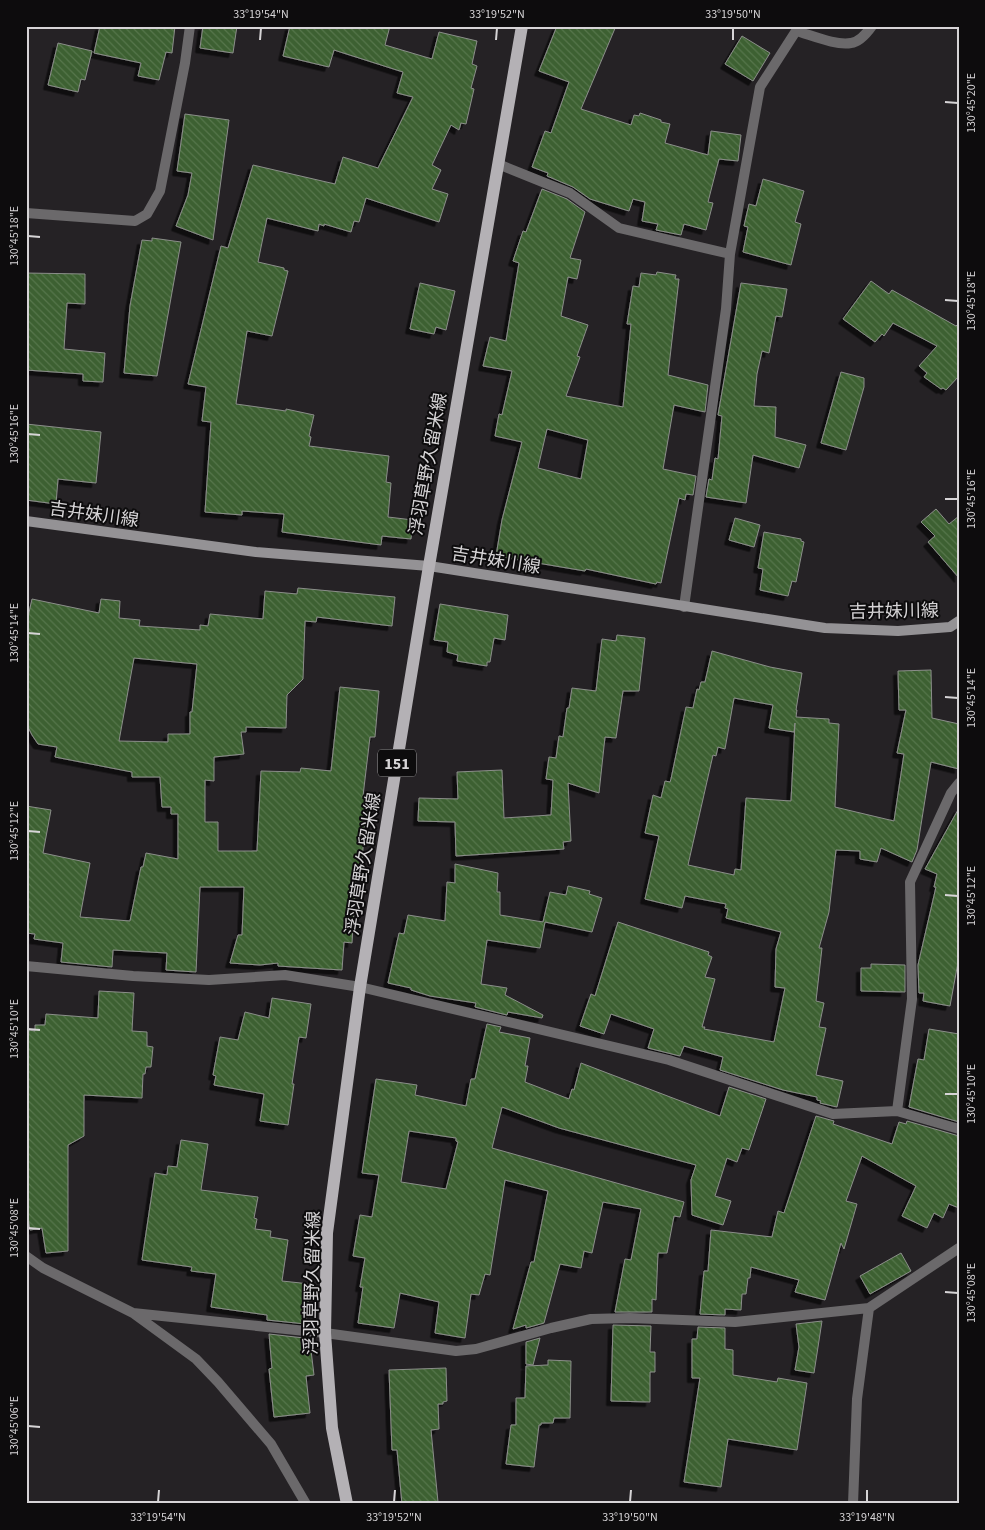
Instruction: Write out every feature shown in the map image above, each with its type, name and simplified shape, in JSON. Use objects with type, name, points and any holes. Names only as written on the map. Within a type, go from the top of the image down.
[{"type":"main road","name":"浮羽草野久留米線","points":[[346,1504],[332,1428],[325,1333],[327,1233],[360,987],[428,566],[522,26]]},
{"type":"main road","name":"吉井妹川線","points":[[26,521],[256,552],[428,566],[825,628],[898,631],[956,625]]},
{"type":"street","points":[[26,213],[135,221],[147,214],[160,191],[185,63],[190,26]]},
{"type":"street","points":[[684,607],[726,309],[730,254],[760,87],[797,29],[836,42],[852,43],[864,36],[872,26]]},
{"type":"street","points":[[498,164],[570,193],[619,228],[730,254]]},
{"type":"street","points":[[897,1111],[912,999],[910,882],[951,793],[959,783]]},
{"type":"street","points":[[26,966],[133,976],[209,980],[285,975],[360,987],[669,1060],[833,1114],[897,1111],[959,1129]]},
{"type":"street","points":[[132,1313],[325,1333],[456,1351],[476,1349],[591,1319],[630,1318],[735,1322],[869,1308],[959,1248]]},
{"type":"street","points":[[26,1256],[43,1268],[132,1313],[196,1359],[271,1444],[306,1504]]},
{"type":"street","points":[[853,1504],[857,1399],[869,1308]]},
{"type":"building","points":[[100,26],[175,26],[172,53],[166,52],[159,80],[138,76],[141,63],[94,53]]},
{"type":"building","points":[[203,26],[237,26],[233,53],[200,48]]},
{"type":"building","points":[[290,26],[390,26],[385,45],[432,59],[439,32],[477,41],[472,64],[477,66],[471,88],[474,89],[466,124],[461,123],[459,130],[451,125],[432,165],[441,170],[432,189],[448,194],[439,222],[366,198],[359,222],[354,221],[351,232],[324,224],[324,226],[319,224],[318,231],[267,218],[258,262],[284,268],[284,270],[288,271],[272,336],[247,331],[236,404],[286,411],[286,409],[314,415],[309,436],[311,437],[309,446],[389,456],[386,482],[391,483],[388,517],[413,520],[411,539],[382,536],[381,545],[282,532],[284,514],[242,511],[242,515],[205,512],[211,422],[202,421],[206,387],[188,384],[221,246],[228,248],[253,165],[335,184],[343,157],[378,168],[413,97],[397,93],[403,72],[334,50],[329,67],[283,56]]},
{"type":"building","points":[[557,26],[616,26],[581,109],[631,125],[634,115],[639,116],[640,113],[661,120],[661,122],[670,124],[665,143],[708,155],[711,131],[741,135],[738,161],[719,159],[708,202],[713,203],[706,230],[684,224],[681,235],[656,230],[658,224],[642,221],[645,202],[633,199],[629,211],[590,199],[573,187],[547,176],[548,173],[532,167],[545,131],[551,133],[569,82],[539,71]]},
{"type":"building","points":[[742,36],[770,53],[753,81],[725,64]]},
{"type":"building","points":[[58,43],[92,51],[85,80],[81,79],[78,92],[48,85]]},
{"type":"building","points":[[185,114],[229,120],[213,240],[176,226],[188,195],[192,173],[177,171]]},
{"type":"building","points":[[763,179],[804,191],[795,222],[801,224],[791,265],[743,252],[748,227],[744,226],[749,204],[756,206]]},
{"type":"building","points":[[542,189],[567,199],[585,212],[570,258],[581,260],[577,279],[568,277],[561,316],[588,325],[577,356],[580,357],[566,396],[623,407],[631,324],[627,324],[633,286],[639,287],[641,273],[656,275],[657,272],[676,275],[675,279],[679,279],[668,375],[708,385],[705,412],[674,405],[663,469],[696,476],[693,495],[686,494],[685,500],[679,498],[661,583],[657,582],[656,584],[586,569],[585,571],[496,556],[502,520],[522,442],[495,436],[499,414],[502,415],[512,371],[483,366],[490,337],[506,341],[519,263],[513,261],[523,231],[526,232]],"holes":[[[547,429],[588,440],[581,479],[538,468]]]},
{"type":"building","points":[[152,238],[181,242],[157,376],[124,373],[130,306],[142,240],[152,241]]},
{"type":"building","points":[[26,273],[85,274],[85,304],[67,303],[64,349],[105,353],[103,382],[83,381],[83,374],[26,370]]},
{"type":"building","points":[[871,281],[889,294],[892,290],[956,326],[959,323],[959,376],[946,390],[941,389],[924,377],[927,373],[919,366],[937,346],[893,323],[884,336],[882,334],[875,342],[843,319]]},
{"type":"building","points":[[420,283],[455,291],[446,330],[436,327],[434,334],[410,329]]},
{"type":"building","points":[[741,283],[787,289],[782,317],[776,316],[769,353],[762,351],[757,374],[754,406],[776,407],[775,437],[806,445],[799,468],[753,455],[746,503],[706,497],[709,479],[712,480],[715,458],[718,459],[722,416],[718,415]]},
{"type":"building","points":[[841,372],[864,378],[864,387],[846,450],[821,443]]},
{"type":"building","points":[[26,424],[101,432],[96,483],[58,479],[56,504],[26,500]]},
{"type":"building","points":[[936,509],[949,524],[959,516],[959,578],[928,542],[935,536],[921,522]]},
{"type":"building","points":[[735,518],[760,525],[754,547],[729,540]]},
{"type":"building","points":[[764,532],[801,539],[804,542],[796,582],[792,581],[788,596],[760,590],[763,569],[758,568]]},
{"type":"building","points":[[298,588],[395,597],[392,626],[317,617],[316,622],[305,621],[303,679],[287,695],[286,728],[246,727],[246,732],[241,732],[244,754],[214,757],[214,781],[205,780],[205,822],[218,822],[218,851],[257,851],[261,771],[300,772],[301,768],[331,771],[340,687],[379,691],[375,737],[370,737],[363,796],[368,796],[361,877],[356,877],[352,943],[344,942],[342,970],[278,966],[278,963],[260,965],[230,963],[238,935],[242,935],[244,887],[200,887],[196,972],[166,970],[167,953],[113,950],[112,967],[61,962],[63,943],[34,939],[35,934],[26,933],[26,806],[51,810],[43,853],[90,863],[80,917],[130,921],[141,867],[143,867],[146,853],[178,859],[178,814],[171,814],[171,807],[162,807],[160,777],[132,777],[132,772],[55,757],[57,747],[38,744],[26,723],[26,626],[32,599],[99,613],[101,599],[120,601],[119,618],[140,620],[139,626],[200,630],[200,625],[208,626],[210,614],[263,619],[265,591],[297,594]],"holes":[[[134,658],[197,664],[192,712],[190,712],[190,734],[168,734],[168,742],[119,741]]]},
{"type":"building","points":[[440,604],[508,615],[505,640],[494,638],[490,662],[487,662],[487,666],[457,661],[458,655],[447,652],[448,642],[434,640]]},
{"type":"building","points":[[617,635],[645,638],[639,691],[623,691],[616,738],[605,737],[599,793],[568,783],[571,841],[563,842],[564,849],[456,856],[455,822],[418,821],[419,798],[458,799],[457,772],[502,770],[504,818],[551,815],[553,780],[546,779],[549,757],[556,758],[559,736],[563,737],[572,688],[596,691],[602,639],[616,641]]},
{"type":"building","points":[[712,651],[770,667],[802,673],[796,717],[829,719],[829,723],[839,724],[835,807],[894,821],[904,754],[897,753],[906,710],[899,710],[898,671],[931,670],[932,718],[959,724],[959,769],[931,762],[917,850],[912,862],[881,848],[877,862],[860,859],[860,851],[836,850],[829,912],[819,948],[822,948],[816,1001],[824,1003],[819,1027],[826,1028],[816,1075],[843,1081],[837,1107],[820,1103],[821,1101],[817,1100],[817,1097],[783,1090],[720,1070],[723,1057],[684,1046],[680,1056],[648,1048],[654,1029],[611,1014],[604,1034],[580,1026],[591,994],[595,996],[618,922],[709,952],[708,955],[712,957],[705,977],[715,979],[702,1027],[705,1027],[704,1029],[774,1042],[785,988],[775,987],[776,949],[781,932],[726,918],[728,909],[725,908],[726,904],[685,896],[682,908],[645,899],[659,836],[645,833],[653,795],[661,798],[665,781],[670,782],[686,707],[693,708],[697,689],[699,690],[701,682],[705,682]],"holes":[[[734,698],[773,705],[769,728],[794,732],[795,723],[791,801],[746,798],[741,870],[735,869],[734,875],[688,865],[713,755],[716,756],[718,747],[725,749]]]},
{"type":"building","points":[[959,808],[959,957],[950,1006],[923,1001],[924,993],[919,993],[918,965],[936,887],[934,887],[937,874],[925,869]]},
{"type":"building","points":[[455,864],[498,873],[497,892],[500,892],[500,915],[543,922],[550,892],[566,895],[568,886],[590,891],[589,894],[602,898],[592,932],[545,922],[540,948],[487,940],[481,984],[507,988],[505,995],[543,1015],[542,1018],[508,1012],[507,1015],[475,1007],[476,1003],[430,996],[411,990],[411,988],[388,983],[399,933],[404,934],[408,915],[445,921],[447,882],[455,883]]},
{"type":"building","points":[[871,964],[905,965],[905,992],[861,991],[861,968],[871,968]]},
{"type":"building","points":[[99,991],[134,993],[132,1031],[147,1032],[147,1046],[153,1047],[151,1067],[146,1067],[145,1074],[143,1074],[142,1098],[84,1095],[84,1136],[68,1145],[68,1251],[46,1253],[42,1228],[30,1230],[26,1204],[26,1037],[28,1037],[29,1030],[35,1031],[35,1025],[45,1025],[46,1014],[98,1018]]},
{"type":"building","points":[[272,998],[311,1004],[306,1038],[299,1037],[288,1125],[260,1121],[264,1094],[214,1085],[216,1076],[213,1075],[220,1037],[238,1040],[245,1012],[269,1018]]},
{"type":"building","points":[[487,1024],[501,1027],[499,1032],[530,1038],[525,1066],[528,1066],[525,1082],[569,1099],[572,1089],[574,1090],[581,1063],[720,1116],[729,1087],[766,1099],[749,1150],[742,1148],[737,1162],[727,1158],[715,1196],[731,1201],[723,1225],[692,1215],[691,1180],[696,1165],[559,1128],[502,1107],[492,1148],[684,1202],[680,1217],[674,1216],[667,1253],[658,1253],[656,1300],[652,1299],[652,1312],[615,1312],[625,1259],[631,1260],[641,1209],[603,1202],[592,1253],[584,1251],[581,1268],[560,1264],[544,1323],[513,1329],[531,1262],[534,1262],[548,1191],[505,1180],[490,1275],[485,1274],[479,1295],[471,1294],[465,1338],[435,1333],[439,1302],[400,1293],[394,1328],[358,1323],[363,1287],[360,1287],[365,1258],[353,1256],[360,1215],[372,1217],[379,1175],[362,1173],[376,1079],[417,1085],[415,1095],[466,1106],[471,1079],[475,1079]],"holes":[[[409,1131],[456,1138],[458,1142],[446,1189],[401,1182]]]},
{"type":"building","points":[[929,1029],[959,1034],[959,1122],[909,1107],[918,1059],[924,1060]]},
{"type":"building","points":[[816,1116],[834,1121],[833,1124],[892,1144],[899,1122],[906,1124],[907,1121],[959,1136],[959,1208],[949,1204],[943,1218],[934,1213],[927,1228],[902,1216],[916,1186],[862,1156],[846,1201],[857,1204],[844,1249],[841,1243],[825,1300],[795,1292],[799,1280],[751,1267],[746,1294],[742,1294],[741,1310],[725,1309],[725,1315],[700,1314],[704,1271],[708,1271],[711,1230],[772,1237],[778,1211],[784,1213]]},
{"type":"building","points":[[181,1140],[208,1144],[201,1190],[258,1197],[254,1218],[257,1219],[255,1229],[271,1231],[270,1237],[288,1240],[282,1281],[310,1284],[306,1324],[267,1320],[267,1315],[211,1307],[216,1274],[191,1271],[192,1267],[142,1260],[155,1173],[167,1175],[168,1166],[177,1167]]},
{"type":"building","points":[[901,1253],[911,1271],[870,1294],[860,1276]]},
{"type":"building","points":[[822,1321],[814,1373],[795,1370],[799,1347],[796,1324]]},
{"type":"building","points":[[613,1325],[651,1326],[650,1352],[655,1352],[655,1372],[650,1372],[650,1402],[611,1401]]},
{"type":"building","points":[[698,1327],[725,1328],[725,1349],[733,1350],[733,1375],[777,1382],[778,1378],[807,1383],[797,1450],[728,1439],[721,1487],[684,1482],[700,1378],[692,1378],[692,1339],[697,1339]]},
{"type":"building","points":[[269,1334],[304,1338],[304,1343],[310,1342],[314,1375],[306,1376],[310,1413],[274,1417],[269,1369],[272,1368]]},
{"type":"building","points":[[540,1338],[533,1365],[526,1364],[526,1342]]},
{"type":"building","points":[[548,1360],[571,1361],[570,1418],[554,1418],[553,1423],[541,1423],[539,1425],[534,1467],[506,1464],[511,1425],[516,1425],[516,1398],[525,1398],[526,1366],[548,1365]]},
{"type":"building","points":[[446,1368],[447,1401],[443,1402],[443,1404],[438,1404],[439,1429],[431,1430],[438,1502],[402,1504],[397,1450],[392,1450],[389,1370]]}]
